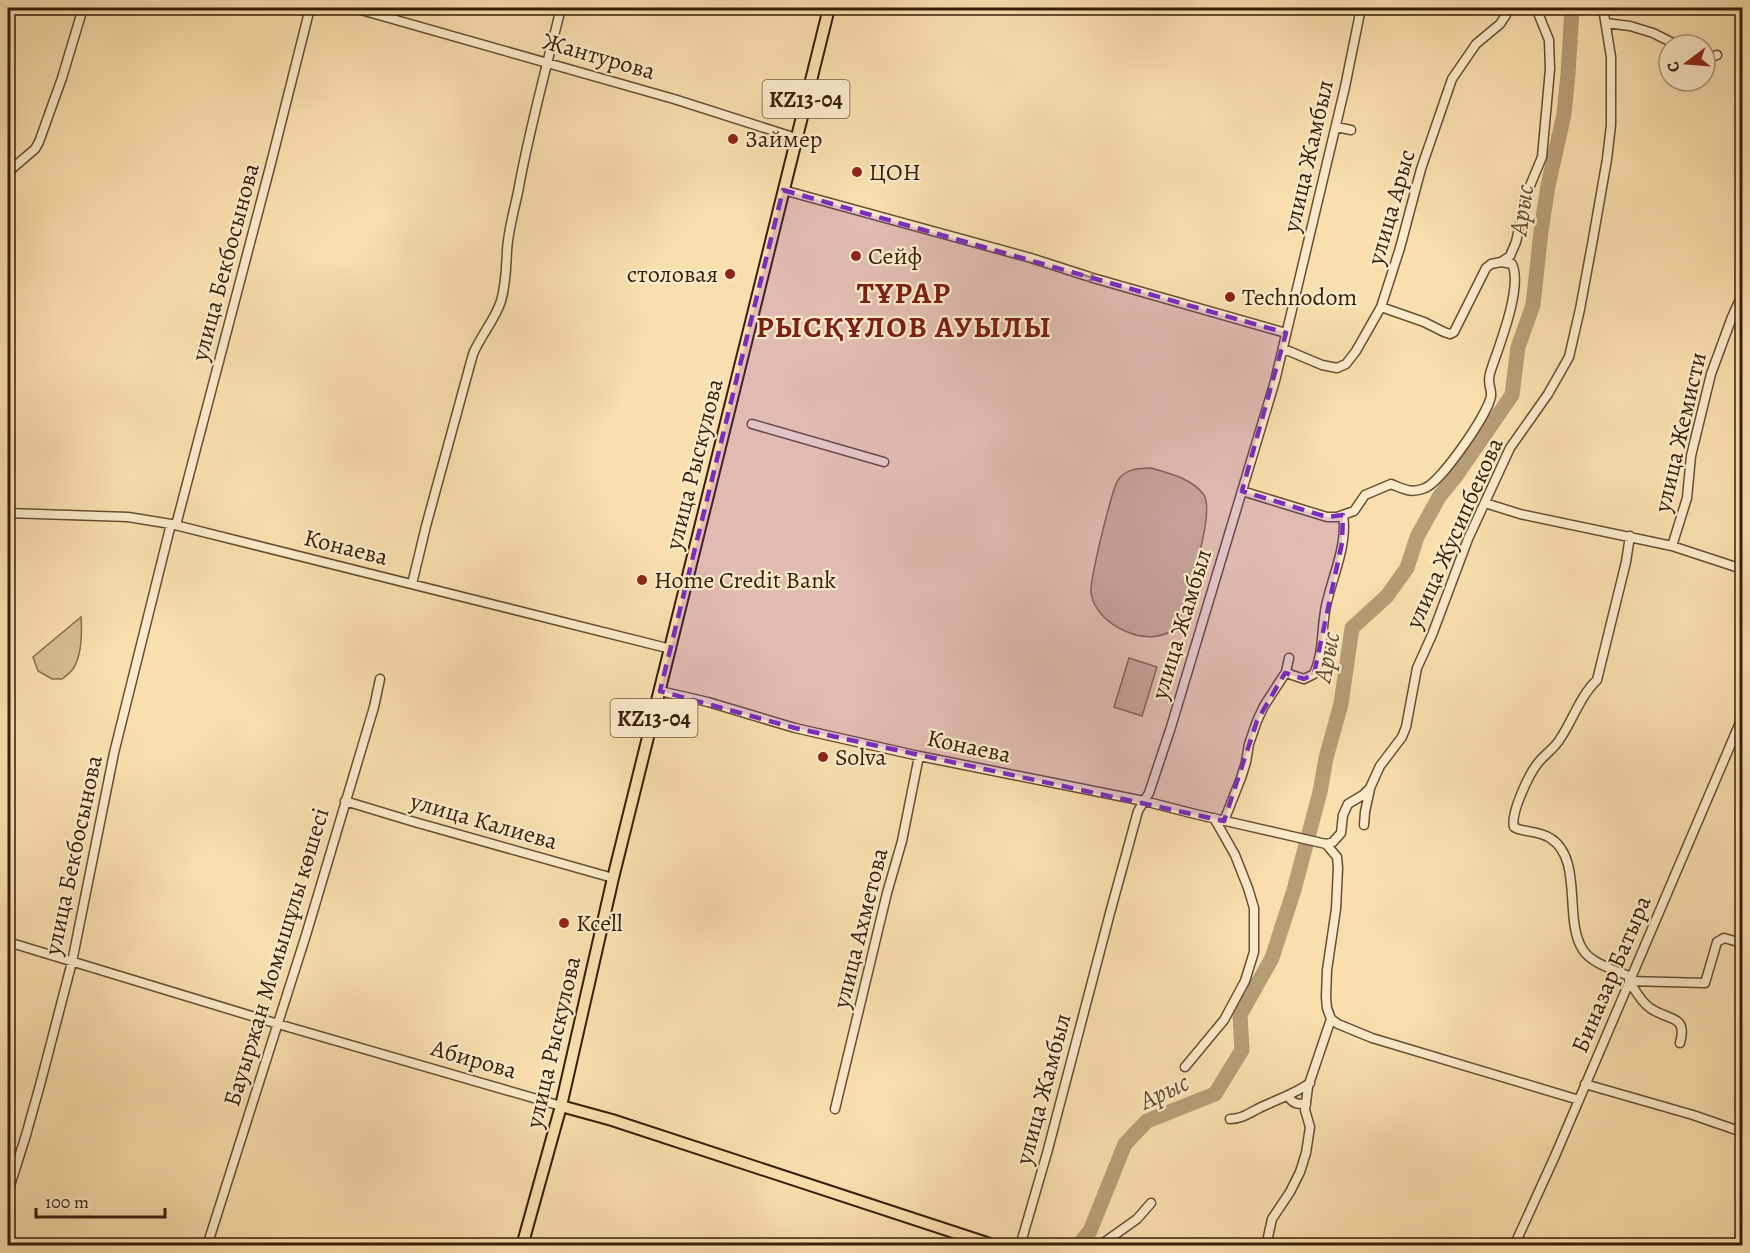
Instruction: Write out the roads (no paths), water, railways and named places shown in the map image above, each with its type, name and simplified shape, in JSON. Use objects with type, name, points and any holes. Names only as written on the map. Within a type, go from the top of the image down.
[{"type":"main road","name":"улица Рыскулова","points":[[522,1245],[561,1106],[614,878],[829,8]]},
{"type":"main road","name":"Абирова","points":[[561,1106],[635,1127],[996,1245]]},
{"type":"street","points":[[8,172],[35,149],[39,142],[62,78],[83,8]]},
{"type":"street","name":"улица Бекбосынова","points":[[8,1192],[40,1085],[72,962],[114,753],[310,8]]},
{"type":"street","name":"Жантурова","points":[[354,8],[674,99],[796,138]]},
{"type":"street","points":[[412,584],[473,354],[503,294],[507,249],[520,181],[561,8]]},
{"type":"street","name":"улица Жамбыл","points":[[1020,1245],[1138,811],[1149,793],[1171,727],[1284,349],[1336,127],[1361,8]]},
{"type":"street","name":"улица Арыс","points":[[1284,349],[1322,365],[1337,368],[1346,364],[1356,351],[1382,307],[1421,169],[1452,79],[1476,44],[1500,24],[1506,15],[1507,8]]},
{"type":"street","points":[[1242,491],[1327,517],[1337,517],[1354,511],[1365,495],[1391,484],[1412,492],[1428,487],[1452,462],[1483,416],[1491,395],[1488,381],[1502,338],[1514,288],[1515,271],[1511,260],[1527,193],[1542,157],[1551,69],[1548,40],[1536,8]]},
{"type":"street","name":"улица Жусипбекова","points":[[1326,844],[1333,842],[1341,833],[1343,815],[1348,804],[1370,788],[1380,766],[1402,737],[1417,668],[1432,635],[1453,575],[1510,448],[1569,357],[1593,239],[1611,125],[1611,57],[1603,8]]},
{"type":"street","points":[[1606,23],[1630,26],[1657,35]]},
{"type":"street","points":[[1336,127],[1351,130]]},
{"type":"street","points":[[783,190],[1031,258],[1286,333]]},
{"type":"street","points":[[1382,307],[1450,334],[1454,332],[1486,268],[1491,264],[1511,260]]},
{"type":"street","name":"улица Жемисти","points":[[1672,546],[1687,498],[1691,456],[1711,374],[1732,317],[1743,295]]},
{"type":"street","points":[[752,424],[884,462]]},
{"type":"street","points":[[1485,503],[1520,514],[1672,546],[1743,569]]},
{"type":"street","name":"Конаева","points":[[8,513],[129,517],[174,524],[671,649]]},
{"type":"street","points":[[1286,672],[1304,679],[1314,674],[1322,647],[1326,606],[1342,543],[1345,524],[1343,515]]},
{"type":"street","name":"улица Жемисти","points":[[1630,536],[1626,562],[1597,680],[1590,687],[1551,752],[1537,764],[1524,789],[1514,814],[1513,823],[1518,830],[1550,838],[1564,854],[1572,888],[1574,925],[1583,951],[1591,958],[1630,979]]},
{"type":"street","points":[[1224,821],[1241,778],[1257,722],[1264,706],[1286,672],[1289,658]]},
{"type":"street","name":"Бауыржан Момышұлы көшесі","points":[[207,1245],[279,1024],[374,707],[380,679]]},
{"type":"street","name":"Конаева","points":[[660,691],[708,702],[795,728],[920,756],[1144,801],[1326,844]]},
{"type":"street","name":"Биназар Батыра","points":[[1514,1245],[1579,1100],[1743,718]]},
{"type":"street","name":"улица Ахметова","points":[[835,1109],[887,893],[902,841],[920,756]]},
{"type":"street","points":[[1364,825],[1370,788]]},
{"type":"street","name":"улица Калиева","points":[[345,801],[614,878]]},
{"type":"street","points":[[1185,1067],[1224,1020],[1245,981],[1254,952],[1254,908],[1248,888],[1235,855],[1214,819]]},
{"type":"street","points":[[1326,844],[1337,857],[1338,868],[1336,909],[1327,970],[1327,1008],[1332,1019],[1338,1024],[1372,1038],[1579,1100]]},
{"type":"street","points":[[1630,979],[1705,983],[1717,942],[1724,938],[1743,944]]},
{"type":"street","name":"Абирова","points":[[8,942],[561,1106]]},
{"type":"street","points":[[1630,979],[1648,1007],[1680,1023],[1682,1028],[1680,1044]]},
{"type":"street","points":[[1266,1245],[1272,1219],[1290,1192],[1306,1153],[1310,1127],[1305,1110],[1310,1083],[1332,1019]]},
{"type":"street","points":[[1230,1119],[1248,1115],[1310,1083]]},
{"type":"street","points":[[1585,1084],[1743,1132]]},
{"type":"street","points":[[1288,1096],[1292,1102],[1306,1104]]},
{"type":"street","points":[[1099,1245],[1137,1219],[1151,1203]]},
{"type":"waterway","name":"Арыс","points":[[1078,1246],[1090,1231],[1125,1144],[1147,1121],[1215,1094],[1242,1050],[1240,1015],[1272,958],[1294,890],[1341,704],[1352,628],[1387,596],[1407,568],[1417,537],[1439,497],[1512,395],[1518,347],[1533,305],[1548,186],[1564,114],[1572,8]]},
{"type":"place","name":"Займер","points":[[733,139]]},
{"type":"place","name":"ЦОН","points":[[857,172]]},
{"type":"place","name":"Сейф","points":[[856,256]]},
{"type":"place","name":"столовая","points":[[730,274]]},
{"type":"place","name":"Technodom","points":[[1230,297]]},
{"type":"place","name":"Home Credit Bank","points":[[642,580]]},
{"type":"place","name":"Solva","points":[[823,757]]},
{"type":"place","name":"Kcell","points":[[564,923]]},
{"type":"district","name":"ТҰРАР РЫСҚҰЛОВ АУЫЛЫ","points":[[904,310]]}]
